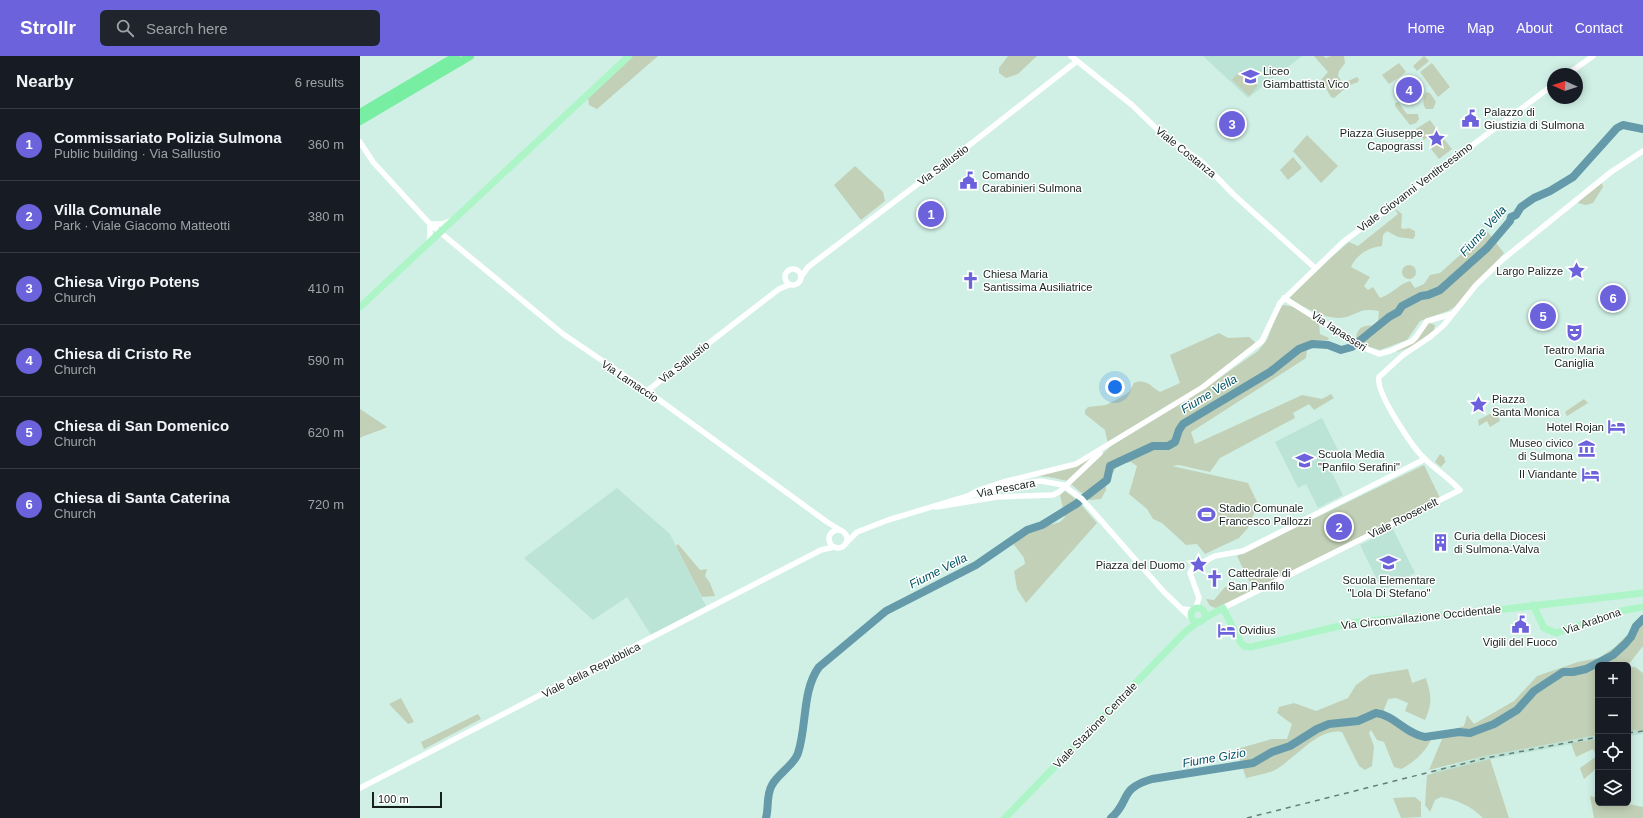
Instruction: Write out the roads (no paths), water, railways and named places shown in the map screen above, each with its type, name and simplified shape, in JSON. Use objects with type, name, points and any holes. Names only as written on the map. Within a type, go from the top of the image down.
[{"type":"highway","points":[[360,113],[456,56]]},
{"type":"highway","points":[[360,121],[470,56]]},
{"type":"main road","points":[[360,307],[629,56]]},
{"type":"main road","name":"Via Circonvallazione Occidentale","points":[[1220,609],[1241,643],[1248,647],[1351,623],[1465,614],[1643,593]]},
{"type":"main road","name":"Via Arabona","points":[[1534,605],[1542,626],[1548,631],[1556,633],[1621,611],[1643,607]]},
{"type":"main road","name":"Viale Roosevelt","points":[[1194,615],[1204,614],[1220,609]]},
{"type":"main road","points":[[1194,615],[1204,614]]},
{"type":"main road","name":"Viale Stazione Centrale","points":[[1005,818],[1185,632],[1194,615]]},
{"type":"street","points":[[1576,68],[1593,56]]},
{"type":"street","name":"Via Sallustio","points":[[801,277],[808,267],[972,143],[1074,58]]},
{"type":"street","name":"Viale Costanza","points":[[1074,58],[1132,105],[1158,130],[1202,163],[1237,199],[1315,268]]},
{"type":"street","name":"Viale Giovanni Ventitreesimo","points":[[1107,446],[1186,398],[1254,349],[1266,334],[1276,309],[1284,298],[1315,268],[1356,232],[1547,89]]},
{"type":"street","name":"Via Lamaccio","points":[[360,142],[373,162],[430,224],[577,345],[647,391],[827,522],[842,530]]},
{"type":"street","points":[[1194,615],[1199,598],[1190,575],[1191,568],[1219,554],[1238,553],[1425,460],[1386,403],[1379,387],[1378,380],[1381,374],[1444,325],[1479,282],[1502,260],[1611,172],[1643,151]]},
{"type":"street","points":[[427,244],[430,238],[430,224],[442,224],[452,221]]},
{"type":"street","name":"Via Sallustio","points":[[795,269],[808,267]]},
{"type":"street","points":[[795,269],[799,272],[801,277],[797,284],[790,285],[785,279],[788,271],[795,269]]},
{"type":"street","name":"Via Sallustio","points":[[779,289],[785,279]]},
{"type":"street","name":"Via Sallustio","points":[[647,391],[779,289],[790,285]]},
{"type":"street","name":"Via Iapasseri","points":[[1284,298],[1351,341],[1379,354],[1390,351],[1412,341],[1427,322],[1454,313]]},
{"type":"street","points":[[1432,320],[1444,325]]},
{"type":"street","points":[[968,496],[979,490],[1003,482],[1068,468],[1107,446]]},
{"type":"street","points":[[932,506],[948,506],[1017,495],[1053,495],[1059,492],[1107,446]]},
{"type":"street","name":"Viale Roosevelt","points":[[1220,609],[1460,490],[1425,460]]},
{"type":"street","name":"Via Pescara","points":[[847,542],[857,532],[932,506],[968,496],[1009,486],[1041,481],[1063,484],[1076,493],[1101,519],[1180,608],[1194,615]]},
{"type":"street","points":[[827,522],[830,537],[834,547],[842,548],[847,542],[847,535],[842,530],[836,530],[830,537]]},
{"type":"street","name":"Via Pescara","points":[[842,530],[857,532]]},
{"type":"street","name":"Viale della Repubblica","points":[[821,550],[830,537]]},
{"type":"street","name":"Viale della Repubblica","points":[[360,788],[821,550],[834,547]]},
{"type":"waterway","name":"Fiume Vella","points":[[766,818],[770,789],[778,777],[794,761],[798,753],[803,731],[807,697],[810,686],[819,667],[886,611],[976,565],[1027,530],[1042,525],[1076,504],[1107,480],[1110,466],[1153,446],[1168,446],[1175,442],[1179,430],[1183,424],[1270,372],[1299,349],[1312,344],[1328,345],[1341,350],[1352,347],[1389,317],[1398,312],[1402,306],[1421,296],[1440,290],[1487,248],[1510,221],[1511,217],[1516,215],[1521,207],[1534,198],[1550,191],[1573,177],[1617,128],[1623,125],[1643,129]]},
{"type":"waterway","name":"Fiume Gizio","points":[[1111,818],[1117,812],[1129,791],[1141,783],[1152,779],[1253,763],[1272,752],[1290,746],[1317,729],[1329,724],[1358,721],[1376,713],[1389,717],[1412,732],[1425,737],[1459,732],[1470,733],[1494,724],[1517,710],[1534,691],[1563,672],[1573,672],[1586,669],[1613,655],[1631,637],[1636,626],[1643,619]]},
{"type":"railway","points":[[1631,733],[1643,731]]},
{"type":"railway","points":[[1247,818],[1486,758],[1595,738]]},
{"type":"place","name":"Liceo Giambattista Vico","points":[[1250,77]]},
{"type":"place","name":"Chiesa di Cristo Re","points":[[1409,90]]},
{"type":"place","name":"Palazzo di Giustizia di Sulmona","points":[[1471,118]]},
{"type":"place","name":"Chiesa Virgo Potens","points":[[1232,124]]},
{"type":"place","name":"Piazza Giuseppe Capograssi","points":[[1436,139]]},
{"type":"place","name":"Comando Carabinieri Sulmona","points":[[969,181]]},
{"type":"place","name":"Commissariato Polizia Sulmona","points":[[931,214]]},
{"type":"place","name":"Largo Palizze","points":[[1576,271]]},
{"type":"place","name":"Chiesa Maria Santissima Ausiliatrice","points":[[970,280]]},
{"type":"place","name":"Chiesa di Santa Caterina","points":[[1613,298]]},
{"type":"place","name":"Chiesa di San Domenico","points":[[1543,316]]},
{"type":"place","name":"Teatro Maria Caniglia","points":[[1574,332]]},
{"type":"place","name":"Piazza Santa Monica","points":[[1479,405]]},
{"type":"place","name":"Hotel Rojan","points":[[1617,427]]},
{"type":"place","name":"Museo civico di Sulmona","points":[[1586,449]]},
{"type":"place","name":"Scuola Media \"Panfilo Serafini\"","points":[[1305,460]]},
{"type":"place","name":"Il Viandante","points":[[1590,474]]},
{"type":"place","name":"Stadio Comunale Francesco Pallozzi","points":[[1206,514]]},
{"type":"place","name":"Villa Comunale","points":[[1339,527]]},
{"type":"place","name":"Curia della Diocesi di Sulmona-Valva","points":[[1441,542]]},
{"type":"place","name":"Scuola Elementare \"Lola Di Stefano\"","points":[[1389,562]]},
{"type":"place","name":"Piazza del Duomo","points":[[1198,565]]},
{"type":"place","name":"Cattedrale di San Panfilo","points":[[1215,579]]},
{"type":"place","name":"Vigili del Fuoco","points":[[1520,624]]},
{"type":"place","name":"Ovidius","points":[[1226,630]]}]
